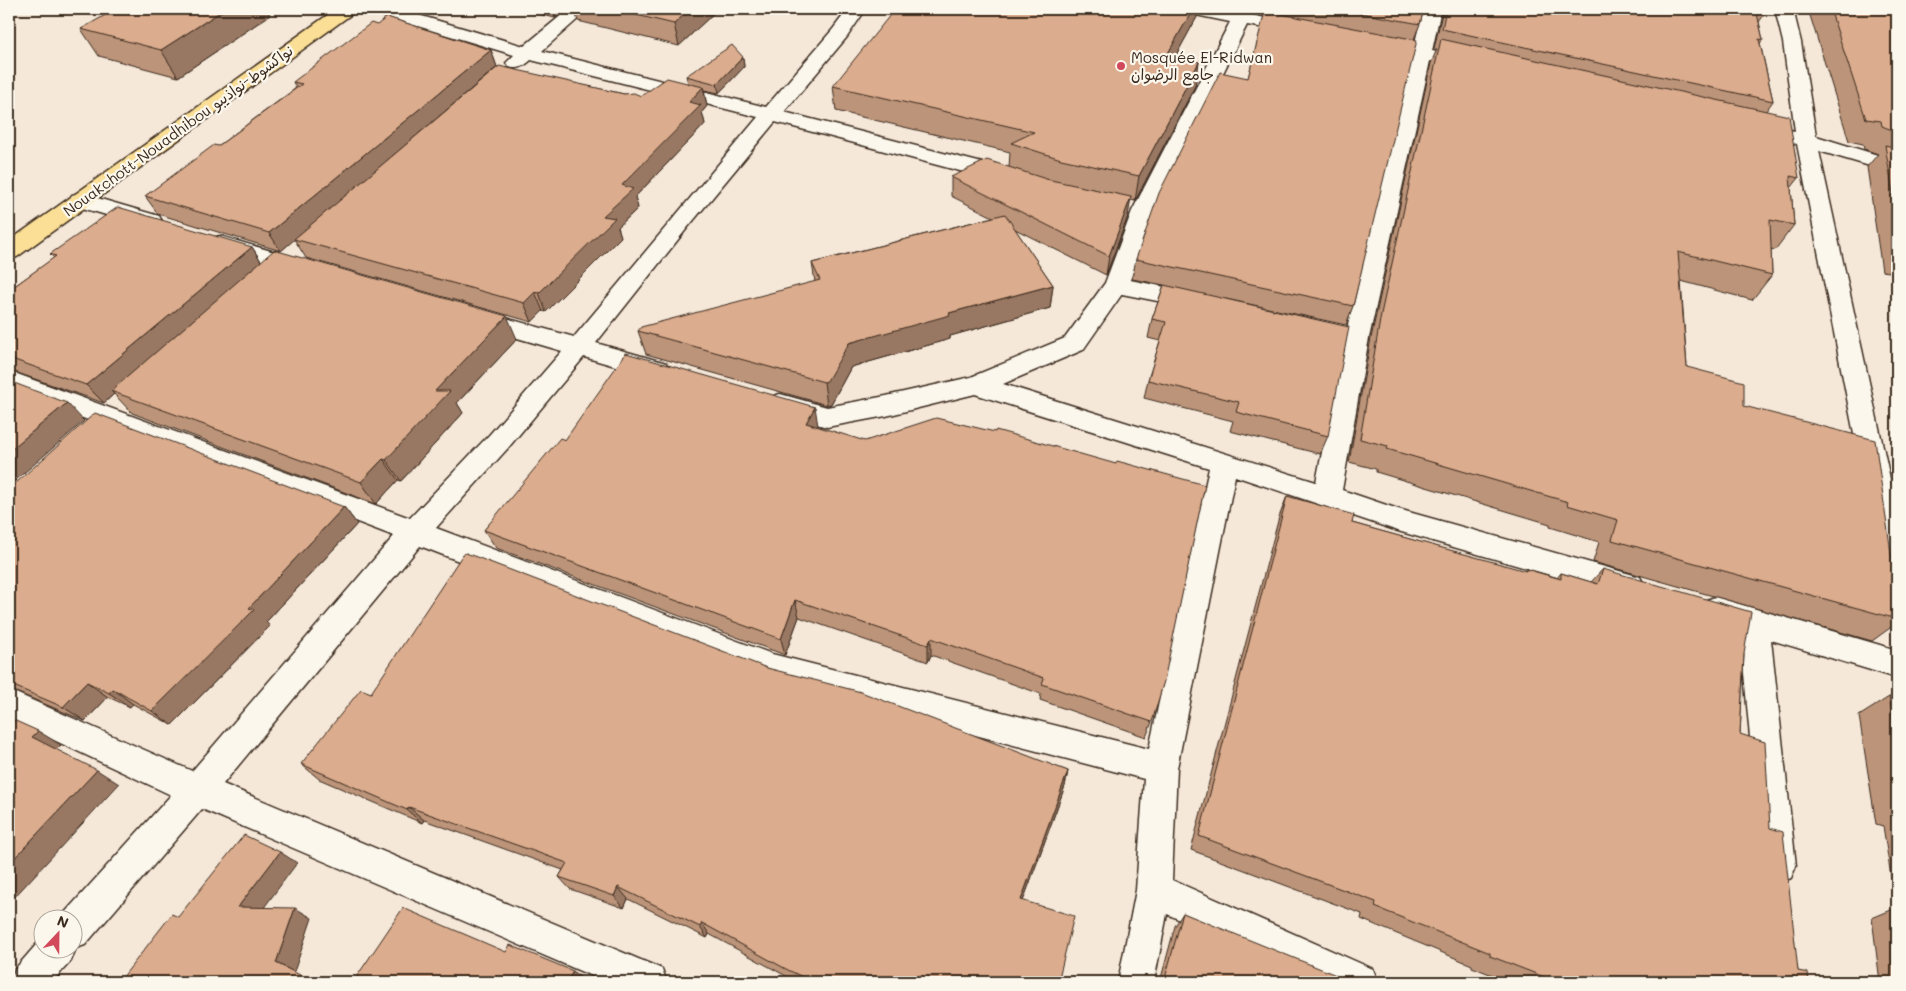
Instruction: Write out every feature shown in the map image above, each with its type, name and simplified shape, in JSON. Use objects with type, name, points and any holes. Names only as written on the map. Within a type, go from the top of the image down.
[{"type":"highway","name":"Nouakchott-Nouadhibou نواكشوط-نواذيبو","points":[[9,252],[348,9]]},
{"type":"street","points":[[380,9],[527,53],[1025,182]]},
{"type":"street","points":[[504,73],[580,9]]},
{"type":"street","points":[[82,921],[197,790],[415,532],[499,441],[579,347],[680,222],[840,33],[857,9]]},
{"type":"street","points":[[1192,9],[1244,14],[1281,26]]},
{"type":"street","points":[[1327,497],[1348,336],[1432,9]]},
{"type":"street","points":[[1784,9],[1792,42],[1806,140],[1897,577]]},
{"type":"street","points":[[761,398],[827,417],[975,385],[1025,366],[1074,344],[1116,285],[1134,209],[1244,14]]},
{"type":"street","points":[[1356,40],[1492,69]]},
{"type":"street","points":[[1740,125],[1806,140],[1897,168]]},
{"type":"street","points":[[80,200],[173,228]]},
{"type":"street","points":[[201,237],[322,273]]},
{"type":"street","points":[[1116,285],[1224,307]]},
{"type":"street","points":[[456,312],[675,374]]},
{"type":"street","points":[[9,380],[115,409],[415,532],[772,668],[1161,768]]},
{"type":"street","points":[[975,385],[1224,462],[1398,520],[1658,594]]},
{"type":"street","points":[[86,434],[115,409]]},
{"type":"street","points":[[1136,982],[1154,890],[1161,768],[1224,462]]},
{"type":"street","points":[[1686,602],[1897,664]]},
{"type":"street","points":[[1754,621],[1782,894]]},
{"type":"street","points":[[9,704],[197,790],[649,982]]},
{"type":"street","points":[[1154,890],[1360,982]]},
{"type":"street","points":[[28,982],[49,958]]},
{"type":"building","points":[[116,9],[225,9],[161,50],[81,29]]},
{"type":"building","points":[[611,9],[690,9],[674,24]]},
{"type":"building","points":[[895,9],[1193,9],[1167,55],[1199,62],[1139,176],[1061,159],[1011,143],[1034,132],[833,86]]},
{"type":"building","points":[[1338,9],[1424,9],[1420,24]]},
{"type":"building","points":[[1446,9],[1756,9],[1763,40],[1759,39],[1773,101],[1442,29]]},
{"type":"building","points":[[1830,9],[1897,9],[1897,132],[1882,126],[1881,121],[1866,119]]},
{"type":"building","points":[[1265,11],[1417,40],[1353,306],[1136,259],[1159,193],[1220,72],[1248,78]]},
{"type":"building","points":[[387,17],[491,50],[269,233],[145,196],[214,145],[218,146],[302,84],[293,82],[371,23],[377,25]]},
{"type":"building","points":[[1441,39],[1789,116],[1799,178],[1790,176],[1794,225],[1770,220],[1772,275],[1678,252],[1687,367],[1744,382],[1744,406],[1875,440],[1897,595],[1897,619],[1612,540],[1618,520],[1567,505],[1568,502],[1387,449],[1388,446],[1360,439],[1381,314]]},
{"type":"building","points":[[732,45],[743,57],[717,84],[686,76]]},
{"type":"building","points":[[499,66],[624,94],[634,93],[641,96],[667,78],[703,87],[689,102],[701,105],[622,185],[633,189],[603,216],[615,218],[539,293],[535,292],[524,303],[294,239]]},
{"type":"building","points":[[1885,145],[1897,148],[1897,218]]},
{"type":"building","points":[[987,160],[1046,179],[1131,197],[1109,256],[951,177]]},
{"type":"building","points":[[118,207],[252,247],[86,385],[9,358],[9,290],[56,256],[50,254]]},
{"type":"building","points":[[1005,214],[1053,285],[949,313],[950,315],[849,343],[827,381],[824,382],[638,331],[641,327],[820,280],[812,263]]},
{"type":"building","points":[[274,250],[507,316],[435,391],[450,391],[386,460],[383,459],[361,482],[111,391]]},
{"type":"building","points":[[1164,285],[1349,327],[1328,436],[1236,412],[1239,402],[1148,380],[1166,322],[1152,319]]},
{"type":"building","points":[[626,353],[815,407],[806,423],[865,441],[936,418],[995,432],[996,430],[1116,464],[1117,461],[1205,485],[1164,681],[1152,722],[1042,684],[1044,678],[931,638],[928,645],[795,600],[781,639],[484,530],[560,438],[565,440]]},
{"type":"building","points":[[9,381],[67,403],[9,451]]},
{"type":"building","points":[[95,413],[344,507],[249,608],[254,610],[152,711],[113,689],[109,693],[87,682],[63,707],[9,684],[9,489]]},
{"type":"building","points":[[1287,496],[1354,515],[1352,523],[1526,571],[1526,569],[1561,579],[1561,573],[1598,584],[1603,569],[1751,612],[1744,654],[1740,734],[1765,742],[1770,828],[1783,832],[1798,971],[1808,973],[1809,982],[1557,982],[1375,907],[1376,902],[1199,836]]},
{"type":"building","points":[[466,553],[767,668],[861,692],[1068,771],[1021,900],[1074,916],[1058,982],[813,982],[702,923],[700,927],[618,887],[614,896],[559,877],[567,863],[409,807],[407,810],[301,764],[361,689],[371,693],[463,554]]},
{"type":"building","points":[[1889,697],[1897,699],[1897,741]]},
{"type":"building","points":[[9,718],[38,731],[32,737],[97,770],[9,864]]},
{"type":"building","points":[[244,835],[280,852],[238,907],[295,908],[276,963],[314,982],[119,982],[172,914],[178,917]]},
{"type":"building","points":[[403,908],[506,952],[510,945],[573,971],[567,982],[353,982]]},
{"type":"building","points":[[1183,913],[1336,975],[1334,982],[1164,982]]},
{"type":"place","name":"Mosquée El-Ridwan جامع الرضوان","points":[[1121,66]]}]
